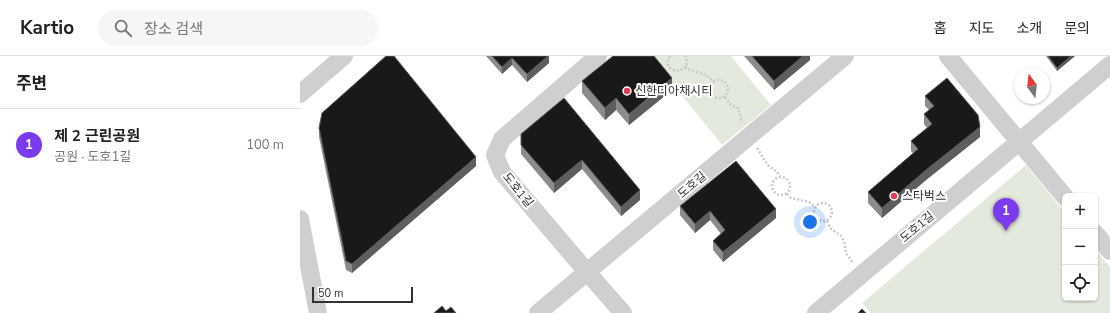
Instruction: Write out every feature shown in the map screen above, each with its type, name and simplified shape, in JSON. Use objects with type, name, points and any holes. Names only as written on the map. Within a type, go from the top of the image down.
[{"type":"street","points":[[300,94],[344,56]]},
{"type":"street","name":"도호1길","points":[[598,56],[502,139],[495,155],[502,172],[623,313]]},
{"type":"street","name":"도호길","points":[[538,313],[845,56]]},
{"type":"street","points":[[948,56],[1062,193]]},
{"type":"street","name":"도호1길","points":[[816,313],[1018,141],[1110,65]]},
{"type":"street","points":[[300,219],[318,313]]},
{"type":"street","points":[[1098,237],[1110,251]]},
{"type":"path","points":[[670,56],[668,64],[671,69],[677,72],[685,67],[687,61],[685,56]]},
{"type":"path","points":[[685,67],[691,71],[705,74],[713,82]]},
{"type":"path","points":[[718,80],[726,83],[729,89],[725,97],[719,99],[711,94],[710,88],[713,82],[718,80]]},
{"type":"path","points":[[780,177],[788,180],[791,186],[787,194],[781,196],[775,194],[772,188],[774,180],[780,177]]},
{"type":"path","points":[[787,194],[791,198],[809,202],[816,207]]},
{"type":"path","points":[[822,203],[831,206],[833,212],[831,218],[826,221],[820,221],[815,217],[814,211],[816,207],[822,203]]},
{"type":"path","points":[[826,221],[830,228],[841,236],[844,241],[846,253],[861,274]]},
{"type":"shaded area","points":[[650,56],[731,56],[771,105],[722,145]]},
{"type":"shaded area","points":[[1026,165],[1062,209],[1062,301],[1098,301],[1098,253],[1110,267],[1110,313],[871,313],[862,303]]},
{"type":"building","points":[[386,56],[394,56],[476,157],[352,264],[346,261],[319,128],[322,113]]},
{"type":"building","points":[[492,56],[548,56],[527,74],[512,58],[502,67]]},
{"type":"building","name":"신한디아채시티","points":[[613,56],[654,56],[672,78],[629,114],[616,98],[605,108],[582,81]]},
{"type":"building","points":[[752,56],[803,56],[774,81]]},
{"type":"building","points":[[1048,56],[1071,56],[1057,68]]},
{"type":"building","points":[[947,78],[978,115],[980,127],[926,170],[882,208],[868,192],[918,149],[911,141],[932,124],[924,114],[934,106],[925,96]]},
{"type":"building","points":[[564,98],[640,190],[621,207],[582,160],[554,183],[521,145],[521,134]]},
{"type":"building","points":[[736,161],[776,209],[723,252],[713,241],[725,230],[710,211],[695,224],[680,206]]},
{"type":"building","points":[[442,306],[446,311],[451,307],[456,313],[434,313]]},
{"type":"building","points":[[862,309],[866,313],[858,313]]},
{"type":"place","name":"신한디아채시티","points":[[627,91]]},
{"type":"place","name":"스타벅스","points":[[894,196]]},
{"type":"place","name":"제 2 근린공원","points":[[1006,231]]}]
